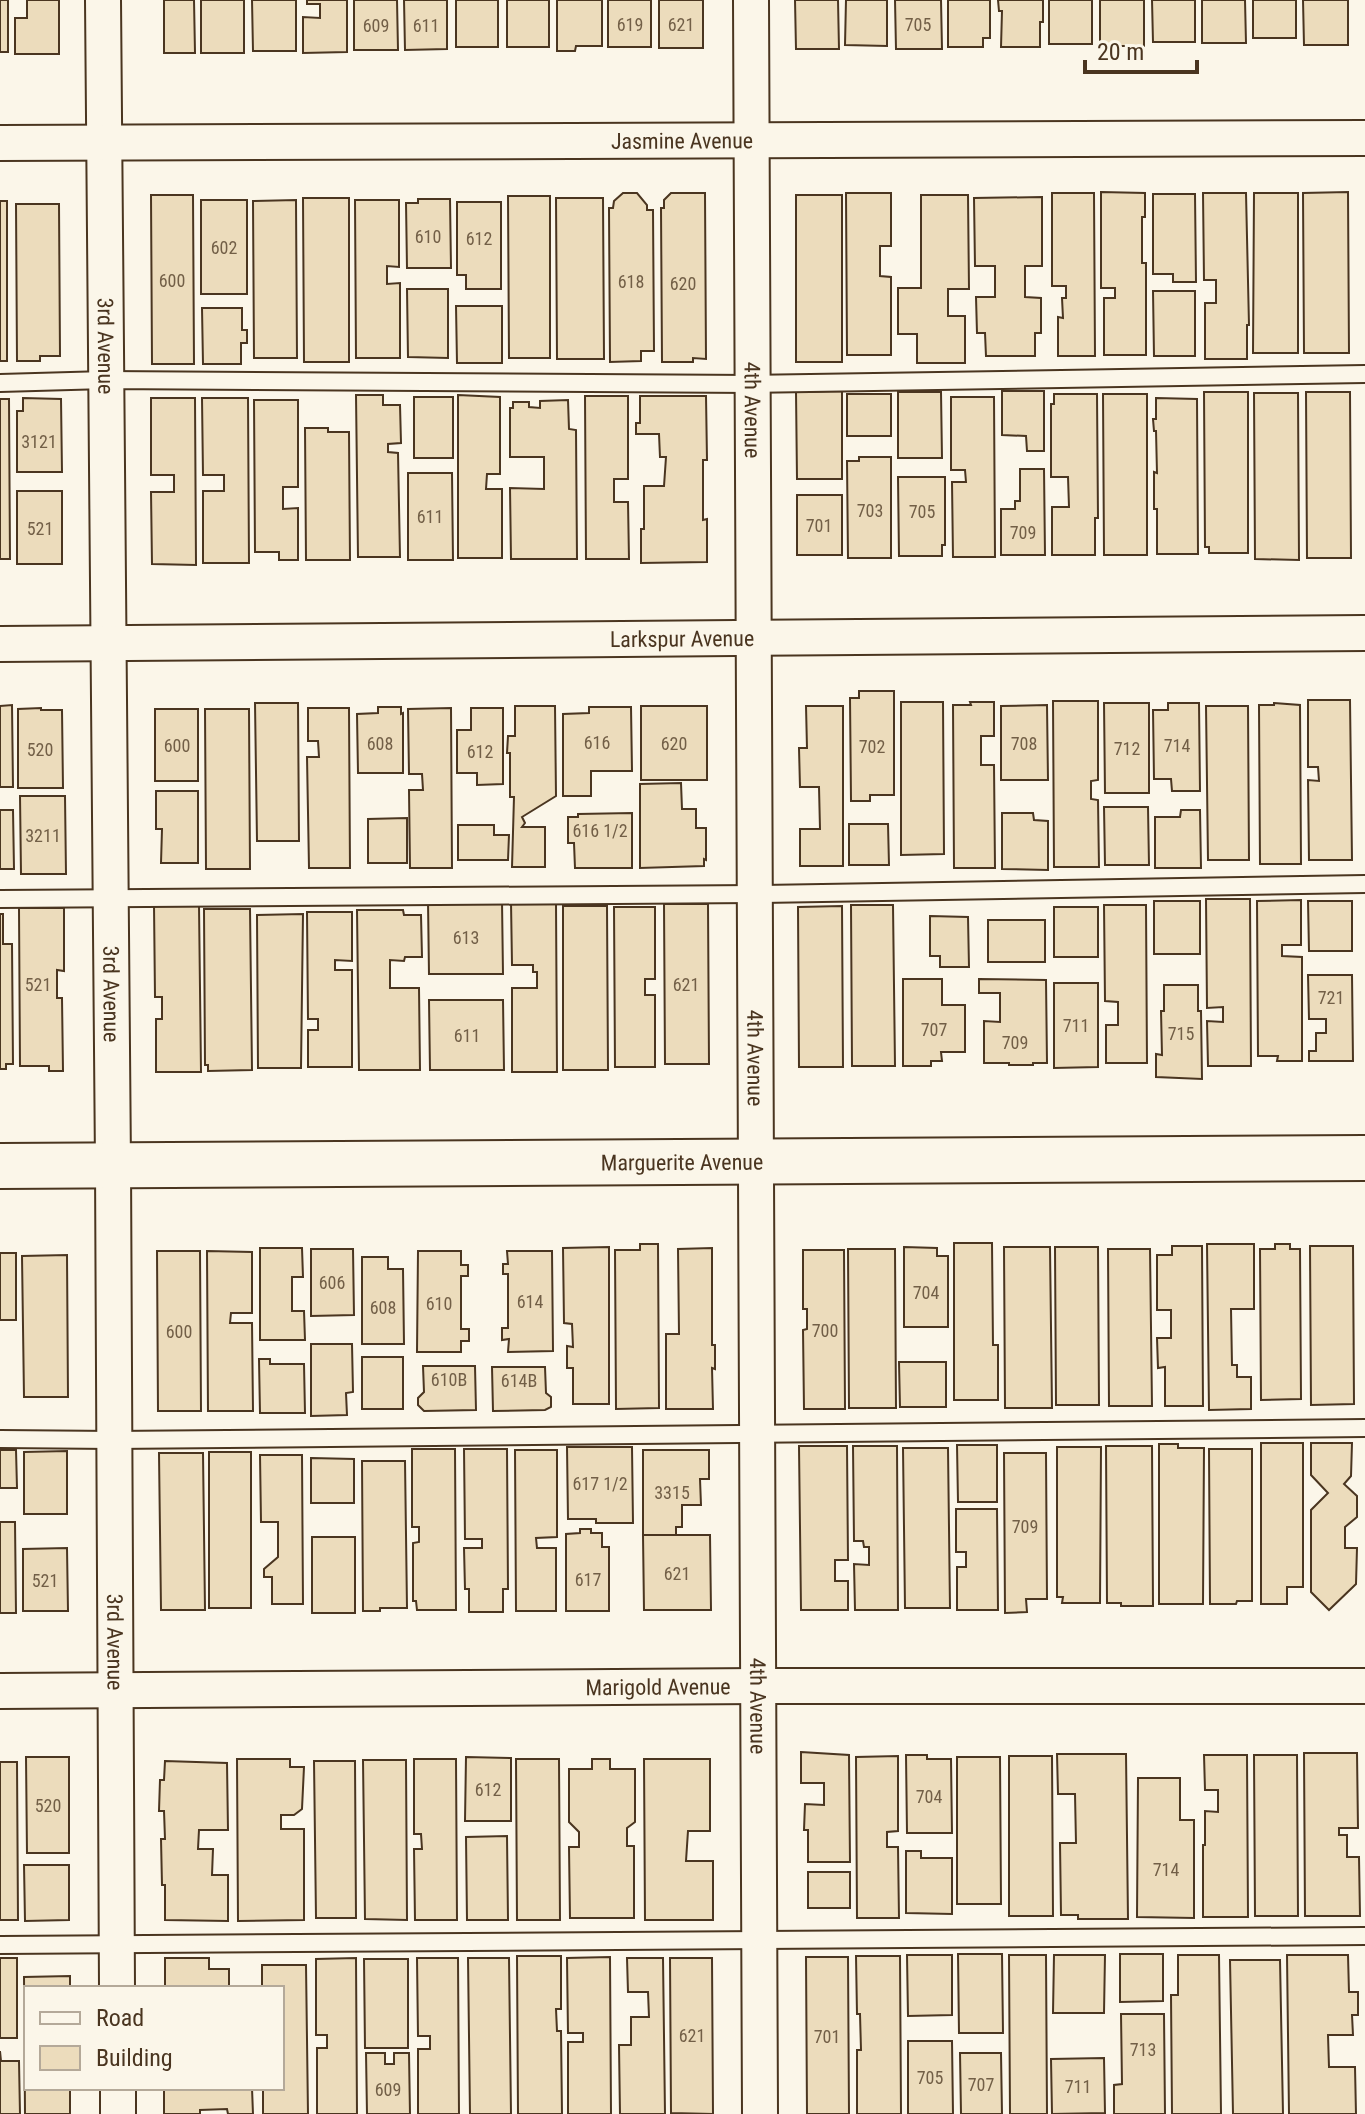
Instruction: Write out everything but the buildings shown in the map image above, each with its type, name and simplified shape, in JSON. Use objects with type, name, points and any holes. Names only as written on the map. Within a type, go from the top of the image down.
[{"type":"street","name":"3rd Avenue","points":[[103,0],[117,1986]]},
{"type":"street","name":"4th Avenue","points":[[751,0],[760,2114]]},
{"type":"street","name":"Jasmine Avenue","points":[[0,143],[1365,138]]},
{"type":"street","name":"Larkspur Avenue","points":[[0,644],[1365,633]]},
{"type":"street","name":"Marguerite Avenue","points":[[0,1166],[1365,1158]]},
{"type":"street","name":"Marigold Avenue","points":[[0,1691],[1365,1686]]},
{"type":"street","points":[[118,2090],[118,2114]]},
{"type":"lane","points":[[0,383],[106,380],[753,384],[1365,374]]},
{"type":"lane","points":[[0,899],[755,894],[1365,884]]},
{"type":"lane","points":[[0,1439],[1365,1428]]},
{"type":"lane","points":[[0,1945],[1365,1936]]}]
